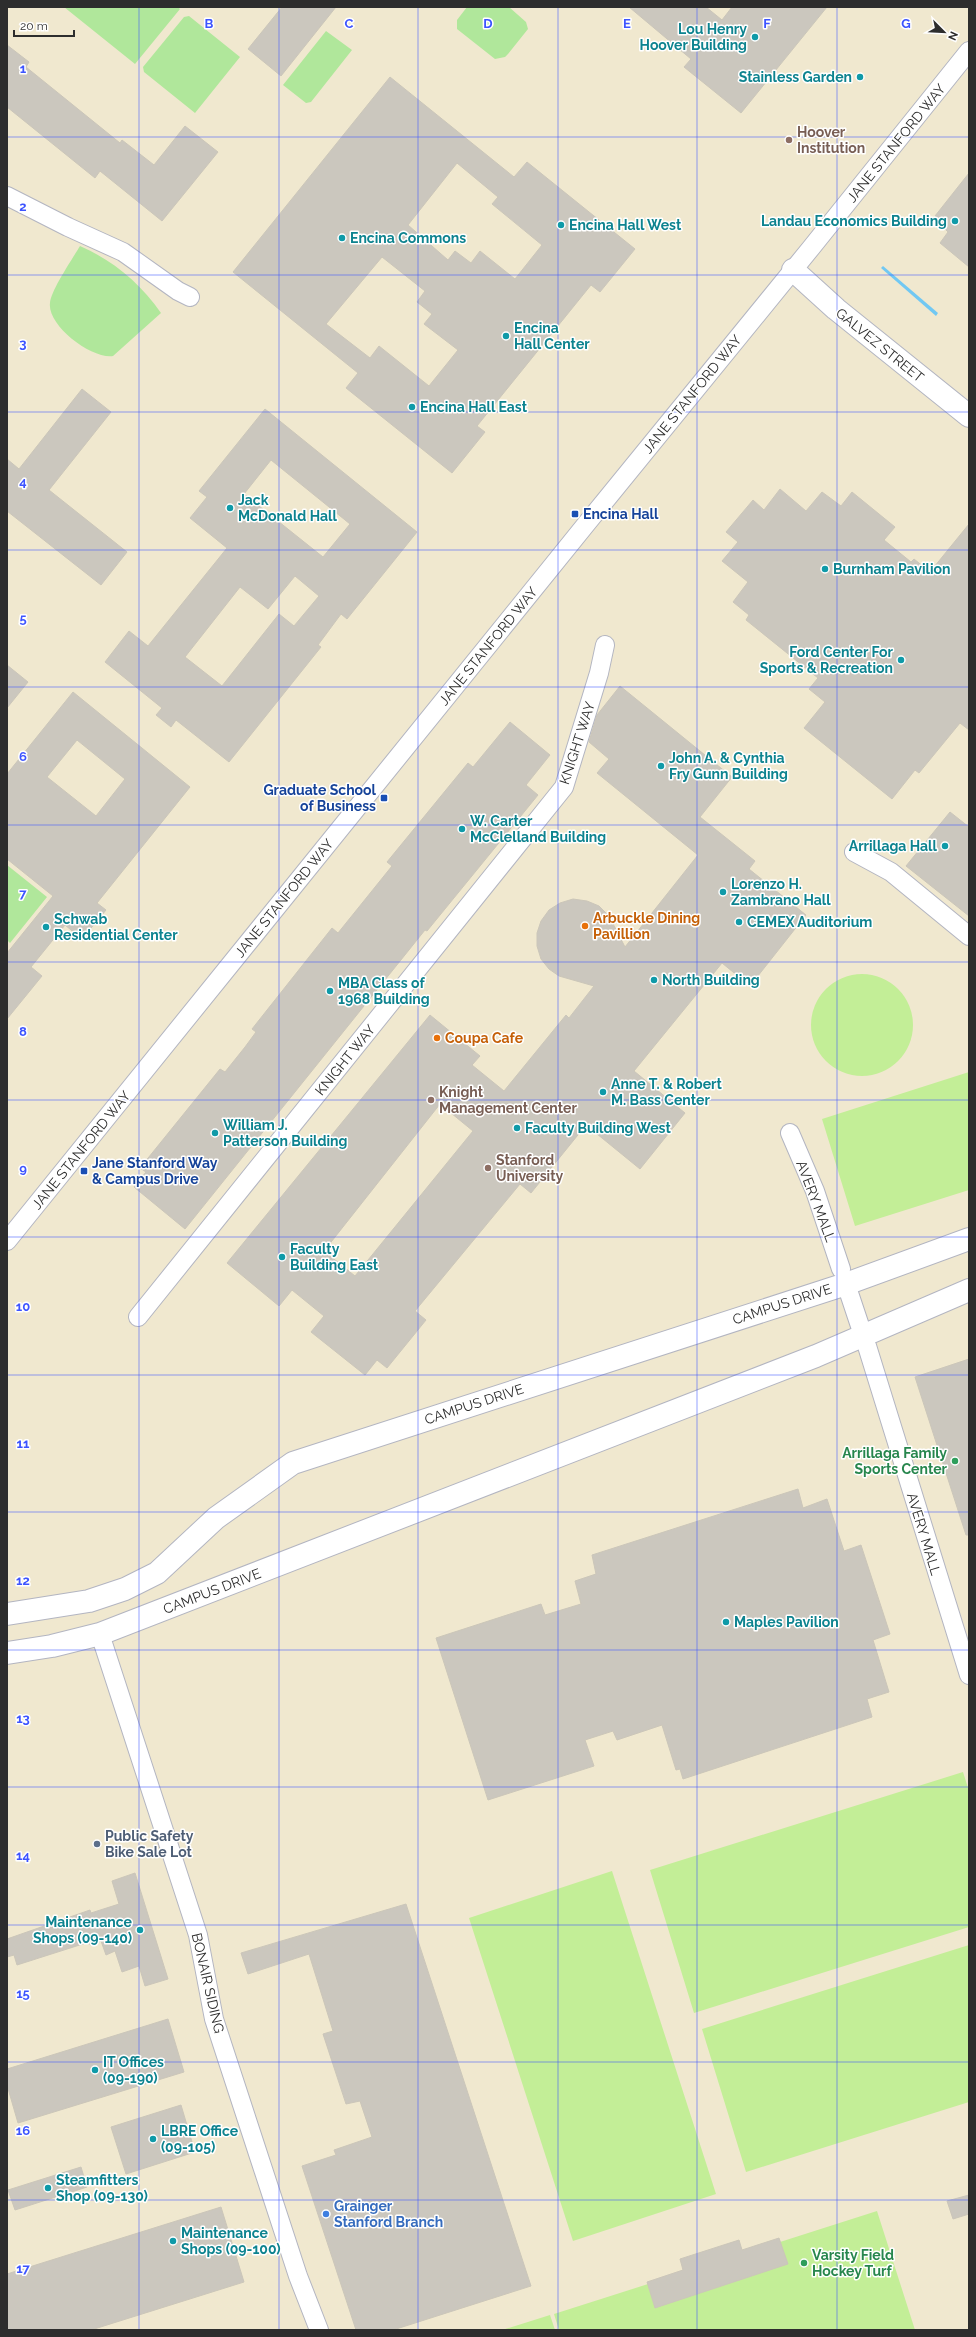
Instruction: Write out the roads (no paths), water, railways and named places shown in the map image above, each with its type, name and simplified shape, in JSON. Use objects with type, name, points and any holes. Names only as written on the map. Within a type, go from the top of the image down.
[{"type":"street","name":"JANE STANFORD WAY","points":[[7,1241],[587,523],[794,270],[969,51]]},
{"type":"street","points":[[7,196],[68,228],[123,252],[178,292],[190,297]]},
{"type":"street","name":"GALVEZ STREET","points":[[794,270],[836,309],[969,416]]},
{"type":"street","name":"KNIGHT WAY","points":[[138,1317],[564,787],[599,673],[605,645]]},
{"type":"street","points":[[854,852],[891,872],[969,936]]},
{"type":"street","name":"AVERY MALL","points":[[790,1134],[815,1192],[841,1269]]},
{"type":"street","name":"CAMPUS DRIVE","points":[[7,1614],[89,1601],[125,1589],[157,1573],[216,1518],[293,1463],[846,1284],[969,1240]]},
{"type":"street","points":[[848,1290],[860,1326]]},
{"type":"street","name":"CAMPUS DRIVE","points":[[7,1653],[52,1646],[100,1634],[809,1359],[969,1290]]},
{"type":"street","name":"AVERY MALL","points":[[867,1346],[969,1675]]},
{"type":"street","name":"BONAIR SIDING","points":[[100,1634],[198,1935],[214,2018],[298,2276],[319,2330]]},
{"type":"water","points":[[883,266],[938,313],[936,316],[881,268]]},
{"type":"place","name":"Lou Henry Hoover Building","points":[[755,37]]},
{"type":"place","name":"Stainless Garden","points":[[860,77]]},
{"type":"place","name":"Hoover Institution","points":[[789,140]]},
{"type":"place","name":"Landau Economics Building","points":[[955,221]]},
{"type":"place","name":"Encina Hall West","points":[[561,225]]},
{"type":"place","name":"Encina Commons","points":[[342,238]]},
{"type":"place","name":"Encina Hall Center","points":[[506,336]]},
{"type":"place","name":"Encina Hall East","points":[[412,407]]},
{"type":"place","name":"Jack McDonald Hall","points":[[230,508]]},
{"type":"place","name":"Encina Hall","points":[[575,514]]},
{"type":"place","name":"Burnham Pavilion","points":[[825,569]]},
{"type":"place","name":"Ford Center For Sports & Recreation","points":[[901,660]]},
{"type":"place","name":"John A. & Cynthia Fry Gunn Building","points":[[661,766]]},
{"type":"place","name":"Graduate School of Business","points":[[384,798]]},
{"type":"place","name":"W. Carter McClelland Building","points":[[462,829]]},
{"type":"place","name":"Arrillaga Hall","points":[[945,846]]},
{"type":"place","name":"Lorenzo H. Zambrano Hall","points":[[723,892]]},
{"type":"place","name":"CEMEX Auditorium","points":[[739,922]]},
{"type":"place","name":"Arbuckle Dining Pavillion","points":[[585,926]]},
{"type":"place","name":"Schwab Residential Center","points":[[46,927]]},
{"type":"place","name":"North Building","points":[[654,980]]},
{"type":"place","name":"MBA Class of 1968 Building","points":[[330,991]]},
{"type":"place","name":"Coupa Cafe","points":[[437,1038]]},
{"type":"place","name":"Anne T. & Robert M. Bass Center","points":[[603,1092]]},
{"type":"place","name":"Knight Management Center","points":[[431,1100]]},
{"type":"place","name":"Faculty Building West","points":[[517,1128]]},
{"type":"place","name":"William J. Patterson Building","points":[[215,1133]]},
{"type":"place","name":"Stanford University","points":[[488,1168]]},
{"type":"place","name":"Jane Stanford Way & Campus Drive","points":[[84,1171]]},
{"type":"place","name":"Faculty Building East","points":[[282,1257]]},
{"type":"place","name":"Arrillaga Family Sports Center","points":[[955,1461]]},
{"type":"place","name":"Maples Pavilion","points":[[726,1622]]},
{"type":"place","name":"Public Safety Bike Sale Lot","points":[[97,1844]]},
{"type":"place","name":"Maintenance Shops (09-140)","points":[[140,1930]]},
{"type":"place","name":"IT Offices (09-190)","points":[[95,2070]]},
{"type":"place","name":"LBRE Office (09-105)","points":[[153,2139]]},
{"type":"place","name":"Steamfitters Shop (09-130)","points":[[48,2188]]},
{"type":"place","name":"Grainger Stanford Branch","points":[[326,2214]]},
{"type":"place","name":"Maintenance Shops (09-100)","points":[[173,2241]]},
{"type":"place","name":"Varsity Field Hockey Turf","points":[[804,2263]]}]
